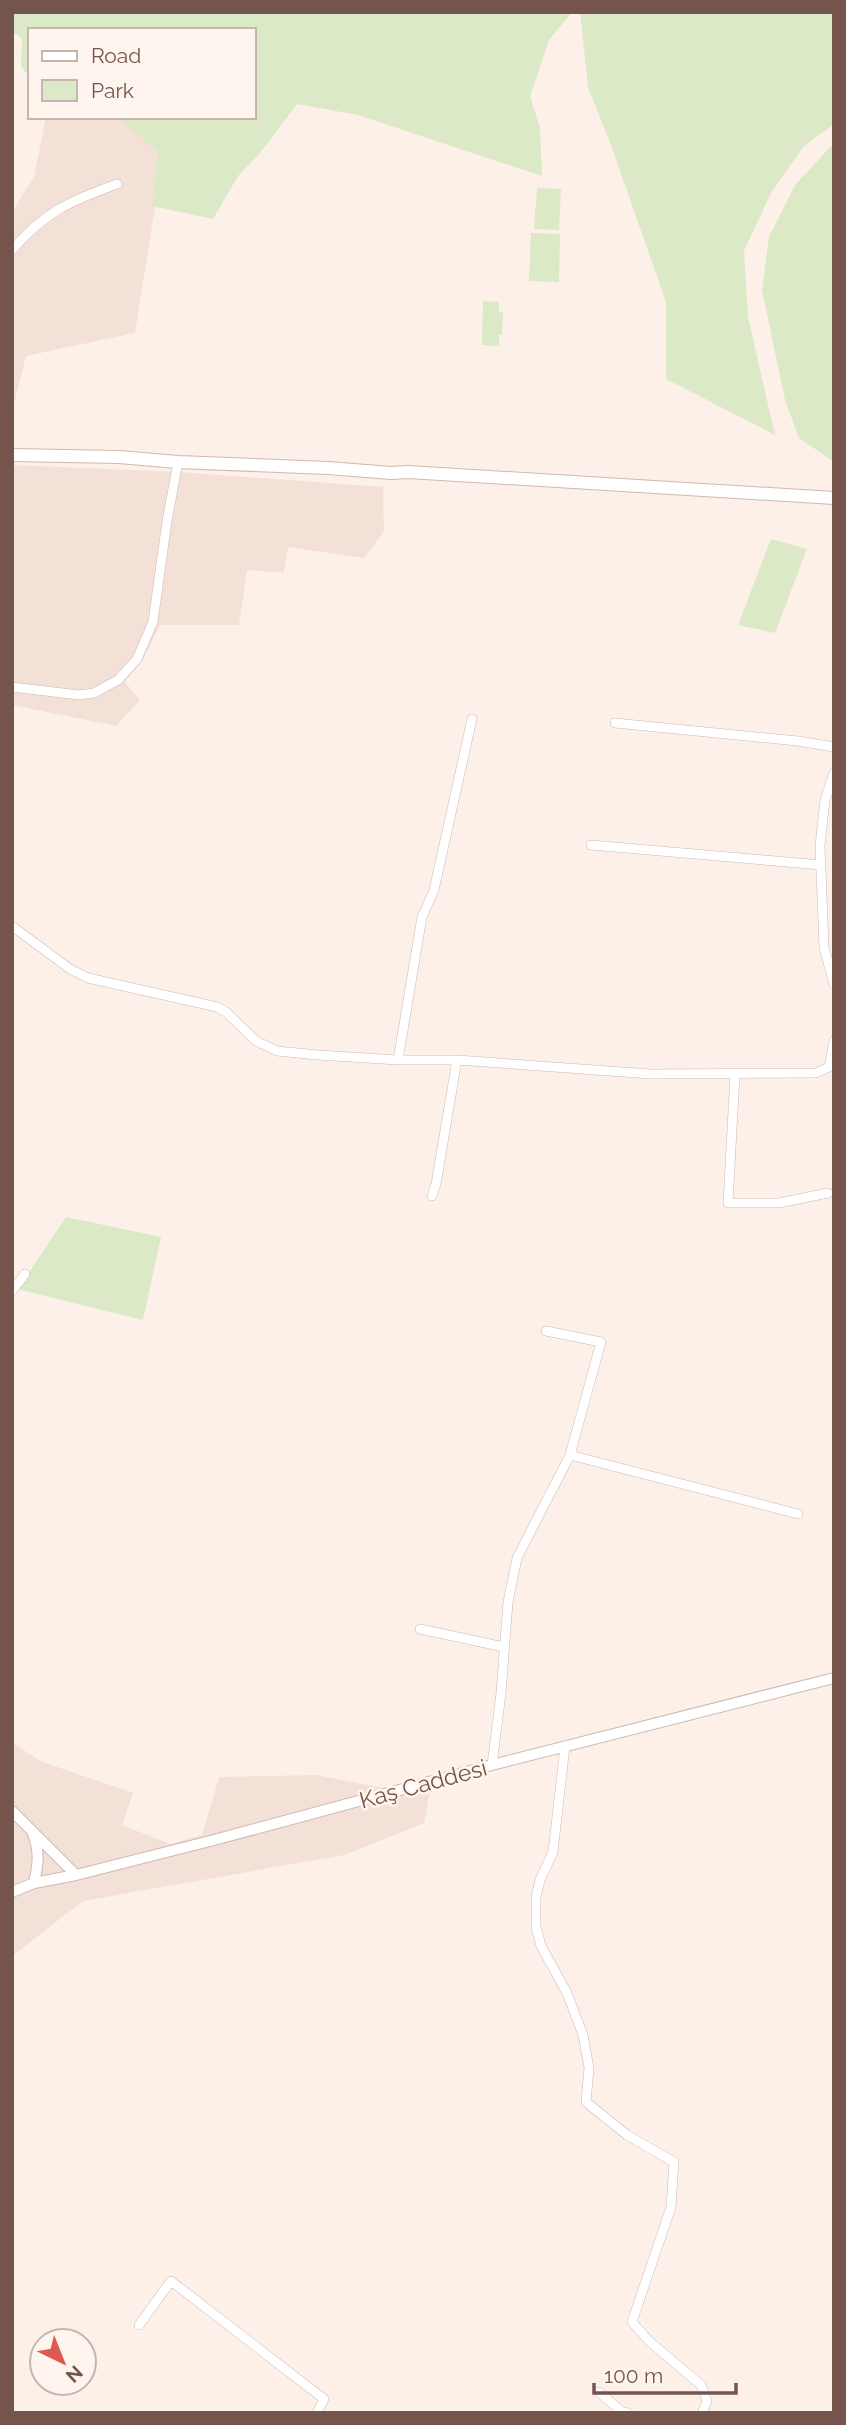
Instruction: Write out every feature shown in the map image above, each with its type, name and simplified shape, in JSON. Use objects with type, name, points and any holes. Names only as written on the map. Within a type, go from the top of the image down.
[{"type":"main road","points":[[14,454],[408,472],[834,498]]},
{"type":"street","points":[[12,250],[33,227],[67,203],[117,184]]},
{"type":"street","points":[[12,687],[79,695],[94,693],[118,680],[137,659],[153,622],[178,463]]},
{"type":"street","points":[[398,1060],[422,917],[434,890],[472,719]]},
{"type":"street","points":[[615,723],[785,739],[834,747]]},
{"type":"street","points":[[834,774],[825,800],[820,846],[824,947],[834,984]]},
{"type":"street","points":[[592,845],[821,865]]},
{"type":"street","points":[[12,926],[70,969],[88,978],[217,1007],[226,1012],[256,1041],[277,1051],[652,1074],[816,1073],[829,1067],[834,1041]]},
{"type":"street","points":[[432,1196],[457,1060]]},
{"type":"street","points":[[735,1074],[729,1203],[779,1203],[828,1192]]},
{"type":"street","points":[[12,1291],[25,1274]]},
{"type":"street","points":[[492,1765],[508,1602],[517,1558],[570,1455],[601,1342],[545,1331]]},
{"type":"street","points":[[570,1455],[798,1514]]},
{"type":"street","points":[[420,1629],[504,1647]]},
{"type":"street","name":"Kaş Caddesi","points":[[12,1892],[34,1883],[76,1875],[834,1678]]},
{"type":"street","points":[[565,1746],[553,1852],[540,1880],[536,1898],[536,1927],[541,1946],[567,1993],[583,2035],[589,2068],[586,2102],[627,2135],[674,2162],[671,2207],[632,2322],[650,2342],[701,2385],[707,2401],[702,2413]]},
{"type":"street","points":[[12,1811],[76,1875]]},
{"type":"street","points":[[31,1829],[38,1847],[34,1883]]},
{"type":"street","points":[[139,2325],[171,2281],[324,2399],[317,2413]]},
{"type":"street","points":[[599,2392],[621,2411],[628,2413]]},
{"type":"shaded area","points":[[46,119],[126,119],[164,150],[135,333],[26,356],[12,412],[12,212],[34,177]]},
{"type":"shaded area","points":[[12,465],[179,472],[383,487],[384,531],[364,558],[288,547],[284,573],[247,570],[239,625],[160,625],[143,660],[125,682],[140,700],[116,726],[12,705]]},
{"type":"shaded area","points":[[12,1742],[40,1761],[133,1793],[122,1825],[170,1844],[202,1835],[219,1777],[316,1775],[384,1788],[429,1777],[431,1786],[424,1823],[344,1855],[83,1901],[12,1956]]},
{"type":"green space","points":[[12,12],[572,12],[549,40],[530,96],[540,128],[542,176],[358,115],[297,104],[260,153],[238,176],[213,219],[152,206],[158,152],[120,119],[256,119],[256,28],[28,28],[28,75],[21,66],[22,38],[12,32]]},
{"type":"green space","points":[[580,12],[834,12],[834,124],[803,147],[771,193],[744,251],[748,317],[775,435],[666,379],[666,302],[588,87]]},
{"type":"green space","points":[[834,143],[834,462],[799,438],[785,400],[762,290],[769,237],[795,185]]},
{"type":"green space","points":[[537,188],[561,189],[559,230],[534,229]]},
{"type":"green space","points":[[531,233],[560,234],[559,282],[529,281]]},
{"type":"green space","points":[[483,301],[499,302],[499,311],[503,312],[499,346],[482,345]]},
{"type":"green space","points":[[771,539],[807,549],[775,633],[738,625]]},
{"type":"green space","points":[[66,1217],[161,1237],[143,1320],[18,1289]]}]
